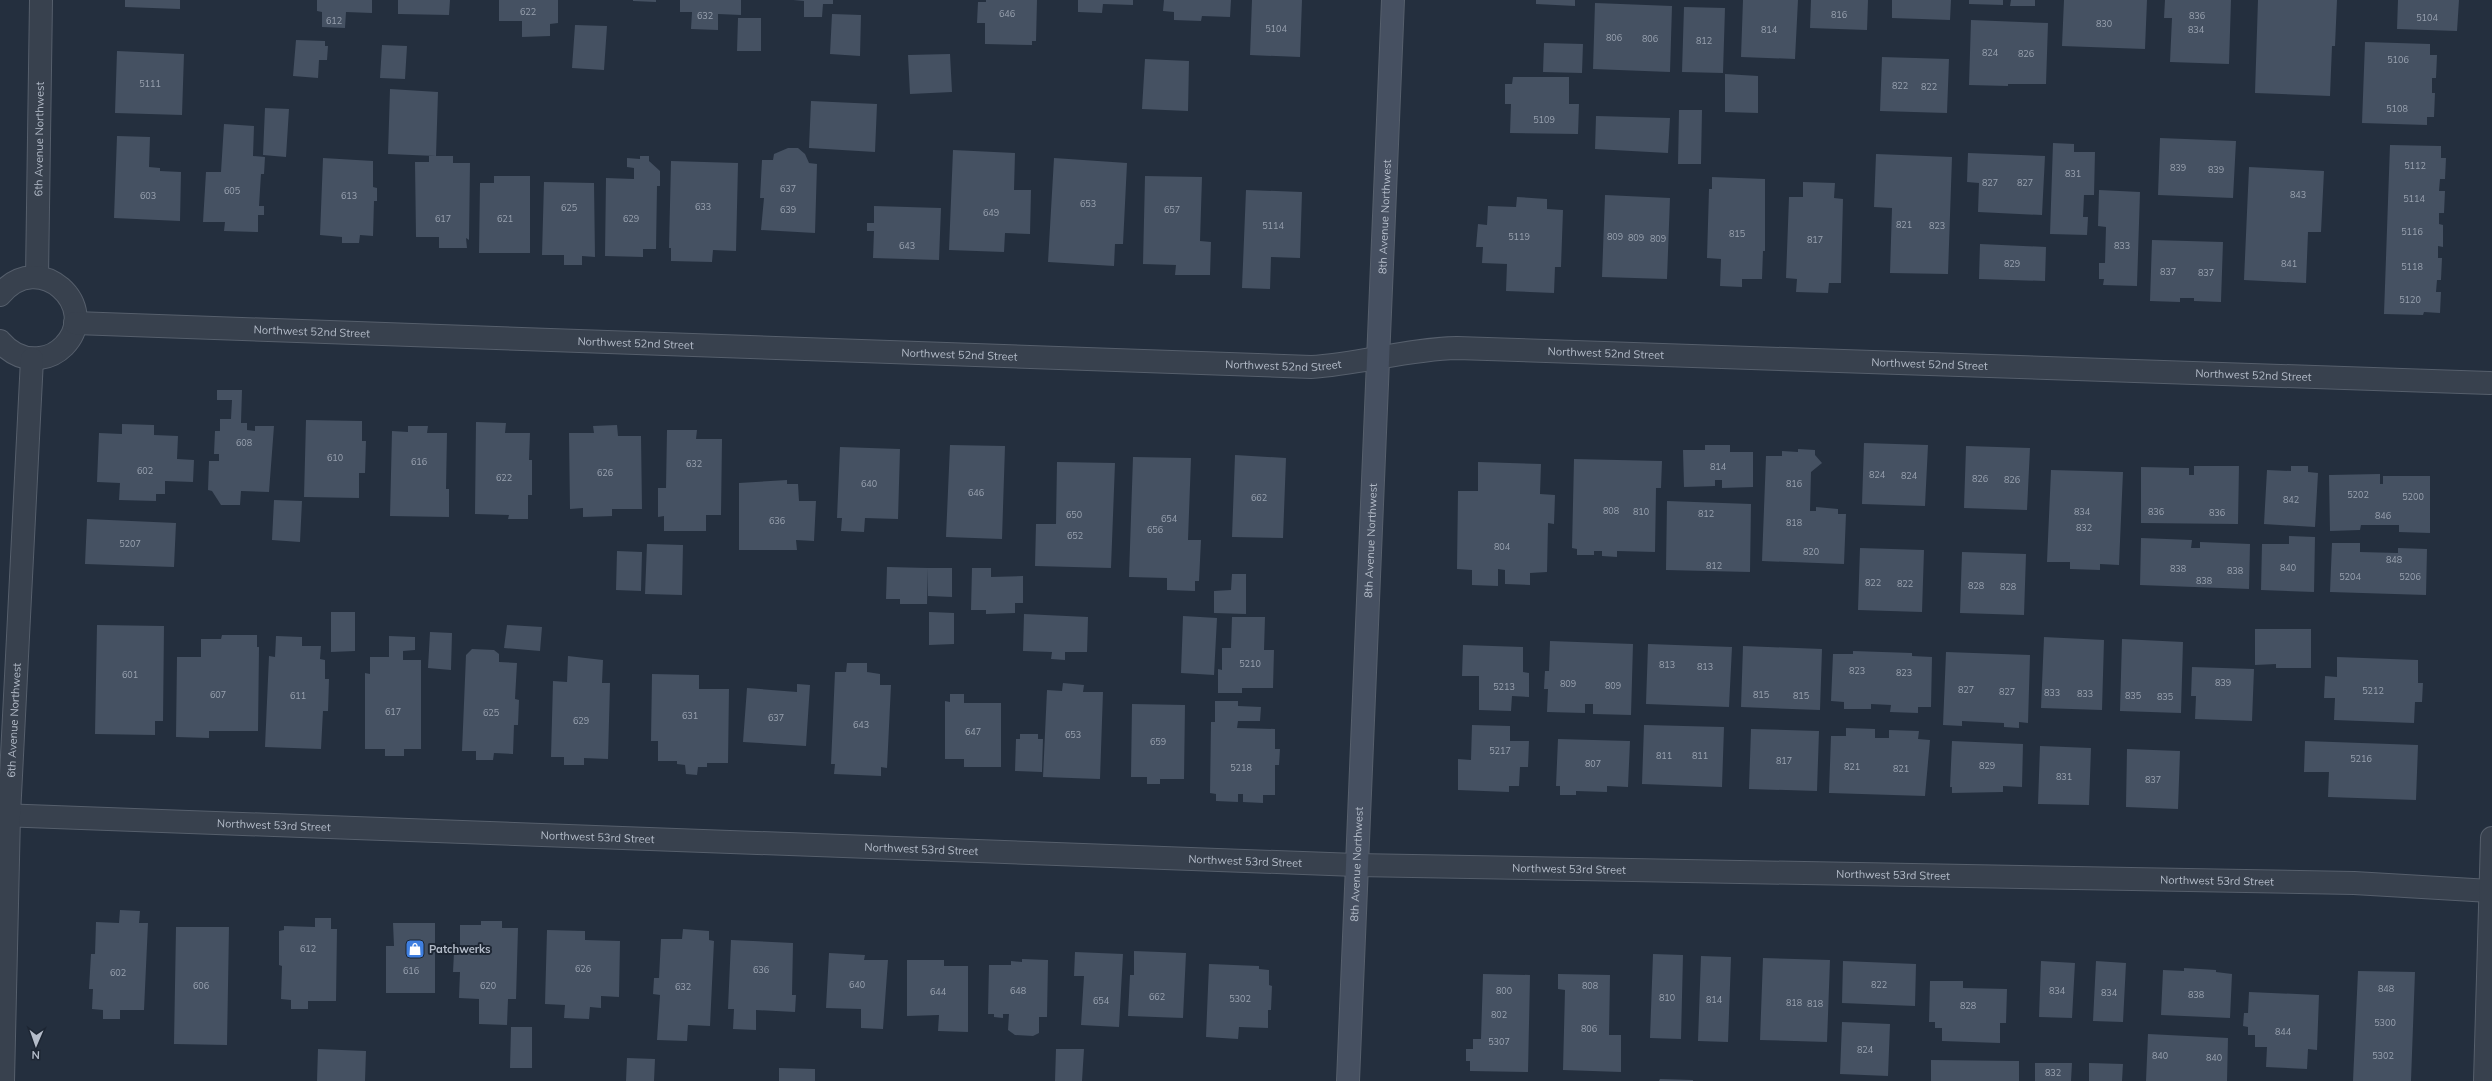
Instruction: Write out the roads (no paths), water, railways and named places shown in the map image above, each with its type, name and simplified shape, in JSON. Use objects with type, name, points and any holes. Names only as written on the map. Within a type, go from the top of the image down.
[{"type":"main road","name":"8th Avenue Northwest","points":[[1348,1081],[1356,865],[1380,358],[1393,0]]},
{"type":"street","name":"6th Avenue Northwest","points":[[37,277],[41,0]]},
{"type":"street","points":[[0,295],[7,287],[18,279],[37,277],[56,284],[66,292],[73,304],[75,323],[68,342],[59,351],[46,358],[32,359],[18,356],[6,349],[0,341]]},
{"type":"street","name":"Northwest 52nd Street","points":[[75,323],[1311,367],[1380,358],[1431,349],[1457,348],[2491,384]]},
{"type":"street","name":"6th Avenue Northwest","points":[[3,1081],[4,815],[32,359]]},
{"type":"street","name":"Northwest 53rd Street","points":[[4,815],[1356,865],[2346,883],[2490,891]]},
{"type":"street","points":[[2485,1081],[2492,838]]},
{"type":"place","name":"Patchwerks","points":[[415,949]]}]
